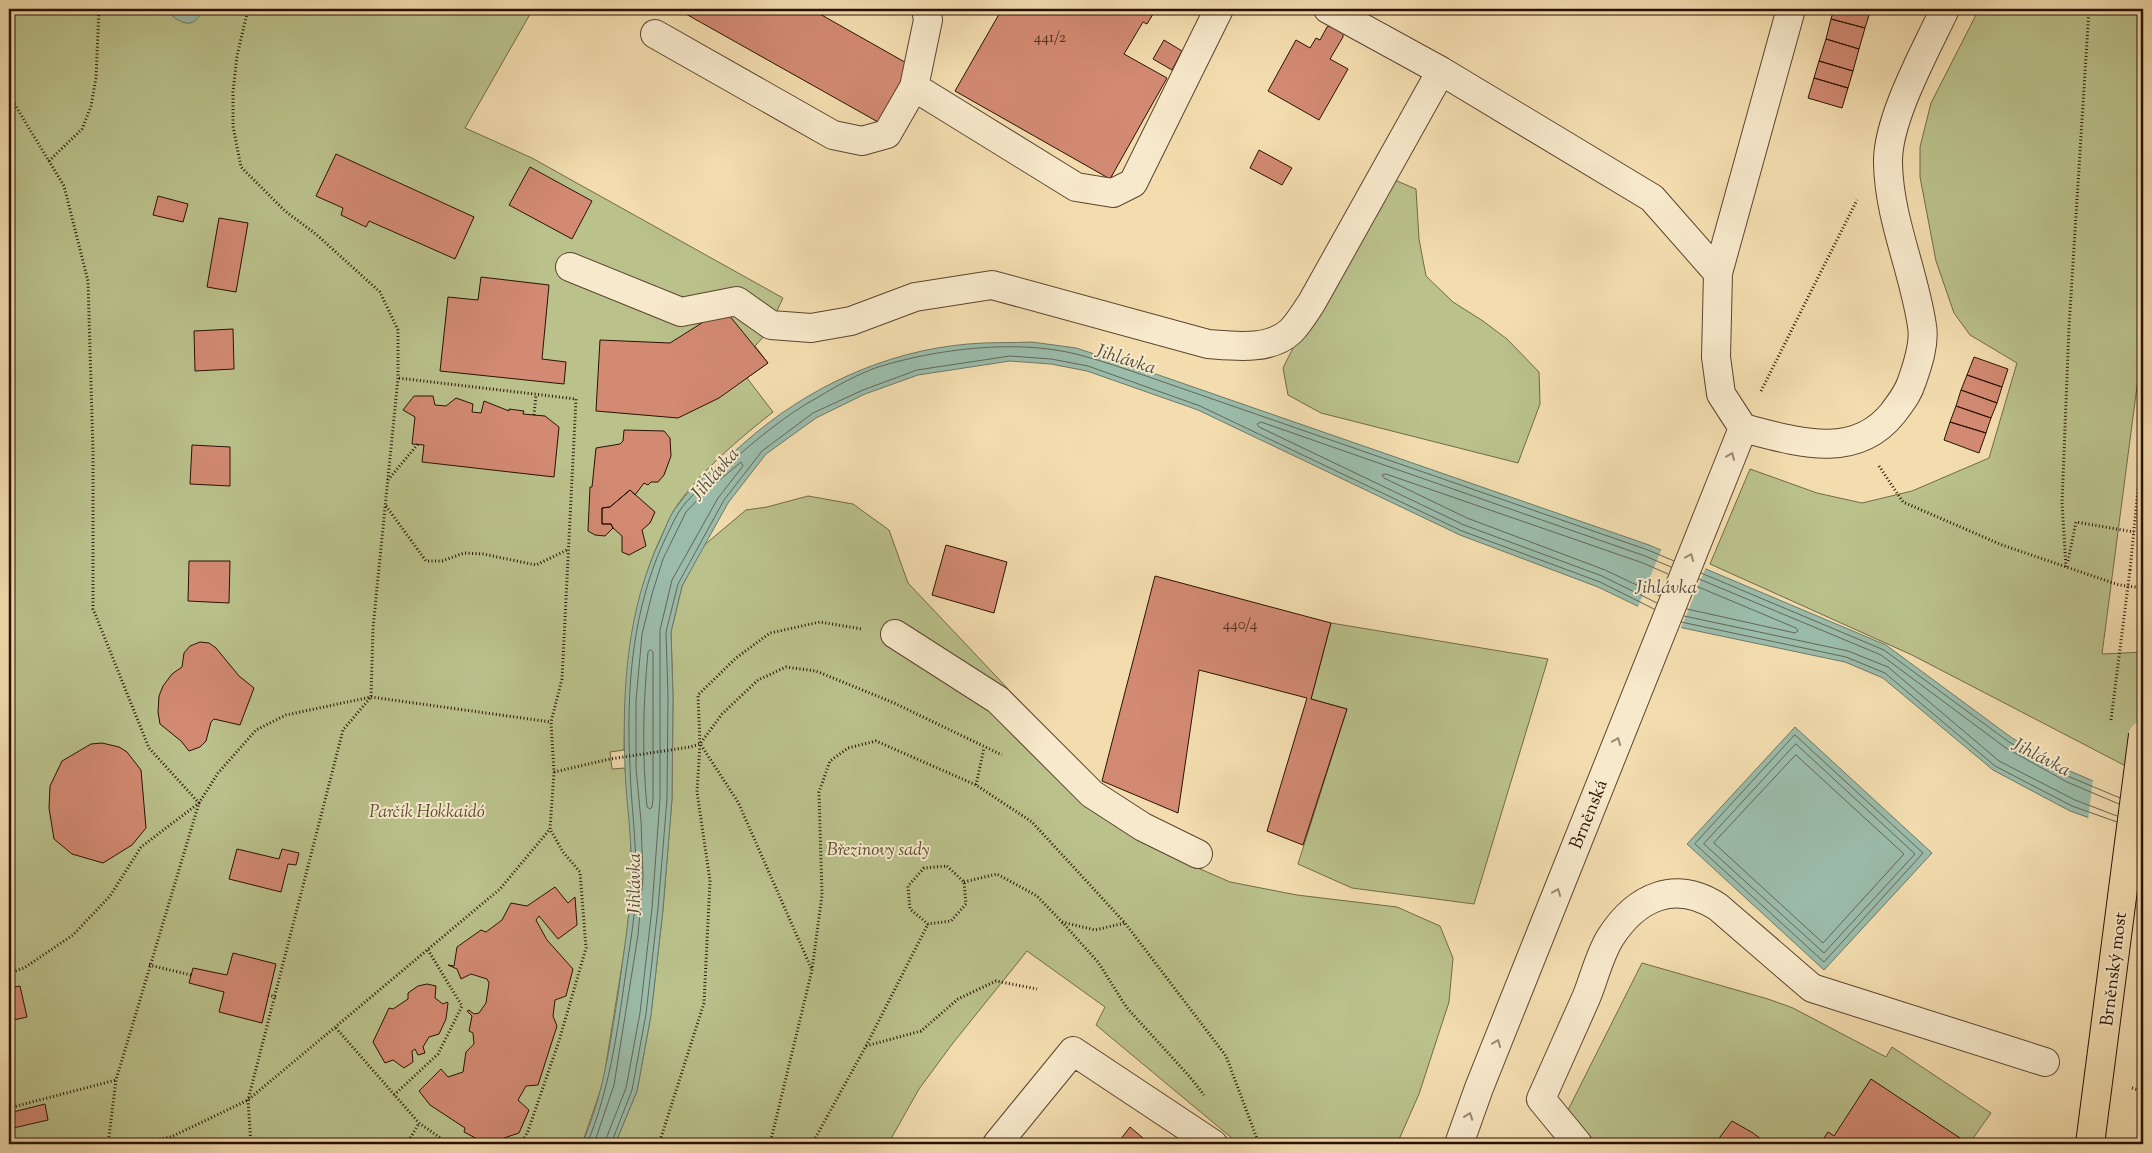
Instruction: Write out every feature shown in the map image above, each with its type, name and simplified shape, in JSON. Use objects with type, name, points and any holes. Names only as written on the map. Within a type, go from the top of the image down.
[{"type":"main road","name":"Brněnský most","points":[[2090,1144],[2143,735]]},
{"type":"street","points":[[655,34],[833,135],[862,141],[887,134],[914,87],[928,20],[926,9]]},
{"type":"street","points":[[914,87],[1076,187],[1113,193],[1133,183],[1218,9]]},
{"type":"street","points":[[1328,9],[1441,71],[1652,198],[1718,273]]},
{"type":"street","points":[[1792,9],[1718,273],[1716,357],[1721,394],[1743,428],[1798,442],[1836,445],[1861,439],[1885,423],[1908,394],[1919,359],[1923,327],[1898,229],[1890,191],[1887,162],[1896,117],[1945,9]]},
{"type":"street","points":[[570,268],[681,312],[738,301],[771,325],[811,328],[851,321],[915,297],[992,285],[1208,344],[1239,346],[1270,343],[1291,332],[1312,302],[1441,71]]},
{"type":"street","name":"Brněnská","points":[[1459,1144],[1479,1088],[1743,428]]},
{"type":"street","points":[[895,634],[998,700],[1092,794],[1143,827],[1198,854]]},
{"type":"street","points":[[1578,1144],[1541,1099],[1594,979],[1609,940],[1628,914],[1654,897],[1681,892],[1705,898],[1718,907],[1812,988],[2045,1062]]},
{"type":"street","points":[[997,1144],[1073,1051],[1213,1144]]},
{"type":"path","points":[[49,161],[82,129],[90,106],[96,78],[99,9]]},
{"type":"path","points":[[248,9],[232,92],[233,126],[241,167],[286,211],[317,235],[380,292],[398,330],[398,378],[373,628],[371,697],[343,730],[276,997],[248,1100],[251,1144]]},
{"type":"path","points":[[2066,566],[2062,493],[2069,317],[2089,9]]},
{"type":"path","points":[[9,95],[64,186],[88,281],[93,452],[94,609],[149,748],[199,803]]},
{"type":"path","points":[[1743,428],[1861,191]]},
{"type":"path","points":[[398,378],[576,400],[562,679],[551,722],[554,772],[550,829],[563,852],[580,872],[586,948],[559,1042],[528,1131],[521,1144]]},
{"type":"path","points":[[534,415],[536,395]]},
{"type":"path","points":[[1861,439],[1903,502],[2002,545],[2119,585],[2143,588]]},
{"type":"path","points":[[2130,570],[2143,439]]},
{"type":"path","points":[[388,481],[418,444]]},
{"type":"path","points":[[386,506],[426,561],[442,561],[464,553],[483,554],[536,565],[567,550]]},
{"type":"path","points":[[2066,566],[2076,522],[2134,532]]},
{"type":"path","points":[[659,1144],[704,1003],[710,880],[697,792],[700,744],[698,695],[736,658],[770,633],[820,622],[895,634]]},
{"type":"path","points":[[554,772],[700,744],[722,714],[758,680],[786,667],[816,671],[894,703],[984,748],[976,785]]},
{"type":"path","points":[[108,1144],[116,1080],[199,803],[218,774],[256,730],[286,715],[371,697],[551,722]]},
{"type":"path","points":[[770,1144],[812,970],[822,895],[819,792],[830,761],[848,748],[876,741],[976,785],[1032,822],[1125,923],[1226,1056],[1259,1144]]},
{"type":"path","points":[[700,744],[738,802],[812,970]]},
{"type":"path","points":[[9,973],[24,968],[73,935],[110,896],[141,847],[199,803]]},
{"type":"path","points":[[132,1144],[171,1137],[248,1100],[500,889],[550,829]]},
{"type":"path","points":[[947,866],[964,882],[966,904],[951,921],[928,924],[910,909],[908,886],[924,868],[947,866]]},
{"type":"path","points":[[964,882],[997,874],[1037,896],[1098,962],[1127,1008],[1190,1077],[1208,1101]]},
{"type":"path","points":[[1061,922],[1096,930],[1125,923]]},
{"type":"path","points":[[812,1144],[866,1046],[928,924]]},
{"type":"path","points":[[394,1095],[438,1054],[462,1006],[428,950]]},
{"type":"path","points":[[150,965],[191,975]]},
{"type":"path","points":[[866,1046],[921,1031],[958,998],[996,981],[1037,989]]},
{"type":"path","points":[[268,995],[276,997]]},
{"type":"path","points":[[336,1028],[419,1123],[449,1144]]},
{"type":"path","points":[[9,1108],[116,1080]]},
{"type":"path","points":[[407,1144],[419,1123]]},
{"type":"green space","name":"Parčík Hokkaidó","points":[[9,9],[533,9],[465,128],[532,158],[783,298],[766,334],[755,346],[768,363],[747,378],[773,412],[710,467],[688,491],[676,508],[669,519],[651,560],[636,613],[628,667],[624,750],[610,752],[612,769],[625,768],[630,822],[632,877],[627,934],[603,1083],[582,1144],[9,1144]]},
{"type":"green space","points":[[1979,9],[2143,9],[2142,348],[2102,654],[2143,652],[2143,775],[1912,655],[1710,564],[1750,469],[1817,493],[1862,503],[1912,491],[1989,458],[2017,363],[1970,335],[1954,313],[1936,261],[1920,177],[1920,147],[1931,103]]},
{"type":"green space","points":[[1390,178],[1416,189],[1419,239],[1426,276],[1453,302],[1507,339],[1539,372],[1540,404],[1518,463],[1321,413],[1288,395],[1283,368],[1300,334]]},
{"type":"green space","name":"Březinovy sady","points":[[808,496],[853,504],[889,530],[908,583],[1027,709],[1048,764],[1175,858],[1230,882],[1297,895],[1397,907],[1440,926],[1453,958],[1449,1002],[1419,1094],[1397,1144],[1239,1144],[1096,1025],[1105,1007],[1027,951],[953,1043],[919,1089],[888,1144],[615,1144],[637,1091],[651,1015],[663,909],[672,799],[673,697],[671,632],[682,586],[703,546],[746,510],[767,507]]},
{"type":"green space","points":[[1331,623],[1548,659],[1474,904],[1352,888],[1298,864],[1347,709],[1311,699]]},
{"type":"green space","points":[[1642,963],[1793,1008],[1886,1057],[1892,1047],[1991,1113],[1969,1144],[1588,1144],[1565,1116]]},
{"type":"water","points":[[169,9],[204,9],[193,22],[185,23],[170,14]]},
{"type":"water","name":"Jihlávka","points":[[1032,342],[1076,348],[1150,372],[1649,545],[1886,645],[2012,738],[2072,772],[2143,802],[2143,837],[2070,811],[1993,770],[1883,678],[1845,662],[1683,628],[1598,587],[1460,535],[1198,410],[1087,371],[1051,364],[1010,361],[918,375],[865,394],[816,418],[766,454],[728,503],[682,586],[671,632],[673,697],[672,799],[663,909],[651,1015],[637,1091],[615,1144],[582,1144],[601,1089],[605,1071],[618,995],[629,908],[631,851],[624,738],[629,650],[641,592],[650,565],[673,512],[685,496],[701,480],[768,423],[820,389],[877,364],[937,348],[976,343]]},
{"type":"water","points":[[1795,727],[1932,853],[1824,970],[1687,844]]},
{"type":"pier","points":[[1662,548],[1706,567],[1680,630],[1637,609]]},
{"type":"pier","points":[[2093,779],[2143,800],[2143,839],[2088,820]]},
{"type":"building","points":[[677,9],[811,9],[910,65],[878,122]]},
{"type":"building","points":[[1002,9],[1156,9],[1147,24],[1143,22],[1124,54],[1167,78],[1110,179],[955,91]]},
{"type":"building","points":[[1834,9],[1871,9],[1865,28],[1831,19]]},
{"type":"building","points":[[1831,19],[1865,28],[1859,49],[1826,39]]},
{"type":"building","points":[[1331,26],[1343,33],[1343,37],[1330,59],[1348,69],[1319,120],[1268,91],[1296,40],[1310,48],[1316,38],[1320,40],[1327,27]]},
{"type":"building","points":[[1826,39],[1859,49],[1853,71],[1819,61]]},
{"type":"building","points":[[1164,40],[1182,51],[1172,70],[1153,59]]},
{"type":"building","points":[[1819,61],[1853,71],[1848,88],[1814,78]]},
{"type":"building","points":[[1814,78],[1848,88],[1842,108],[1808,98]]},
{"type":"building","points":[[1259,150],[1292,168],[1282,185],[1250,168]]},
{"type":"building","points":[[336,154],[474,217],[455,259],[369,221],[366,227],[341,215],[343,208],[316,196]]},
{"type":"building","points":[[530,167],[592,201],[572,239],[509,205]]},
{"type":"building","points":[[158,196],[188,204],[183,222],[153,215]]},
{"type":"building","points":[[219,218],[248,223],[236,292],[207,287]]},
{"type":"building","points":[[481,277],[549,285],[542,359],[566,362],[564,384],[440,371],[448,297],[478,300]]},
{"type":"building","points":[[724,309],[768,363],[719,398],[678,418],[596,411],[600,340],[670,343]]},
{"type":"building","points":[[233,329],[234,369],[195,371],[194,331]]},
{"type":"building","points":[[1974,357],[2008,369],[2002,387],[1967,375]]},
{"type":"building","points":[[1967,375],[2002,387],[1997,403],[1961,390]]},
{"type":"building","points":[[1961,390],[1997,403],[1991,418],[1956,406]]},
{"type":"building","points":[[414,396],[433,396],[435,405],[446,406],[456,398],[473,404],[472,412],[481,413],[484,401],[509,411],[509,409],[524,411],[523,414],[545,416],[559,427],[554,477],[422,462],[424,445],[412,444],[415,417],[403,410]]},
{"type":"building","points":[[1956,406],[1991,418],[1986,433],[1950,422]]},
{"type":"building","points":[[1950,422],[1986,433],[1979,453],[1944,440]]},
{"type":"building","points":[[624,430],[664,431],[670,438],[671,456],[664,475],[658,482],[651,482],[648,485],[644,483],[635,495],[630,490],[610,507],[602,508],[602,524],[611,524],[613,528],[605,536],[595,535],[588,531],[590,487],[592,487],[596,448],[620,444],[623,441]]},
{"type":"building","points":[[192,445],[230,447],[230,486],[190,484]]},
{"type":"building","points":[[630,490],[655,512],[650,523],[642,530],[646,546],[629,555],[622,552],[622,536],[611,524],[602,524],[602,508],[610,507]]},
{"type":"building","points":[[946,545],[1007,562],[994,613],[932,595]]},
{"type":"building","points":[[189,561],[230,561],[229,603],[188,601]]},
{"type":"building","points":[[1155,576],[1331,623],[1311,699],[1347,709],[1303,845],[1267,831],[1307,698],[1199,670],[1178,813],[1102,781]]},
{"type":"building","points":[[200,642],[209,643],[216,648],[239,676],[254,688],[240,725],[214,719],[211,722],[206,741],[200,747],[189,751],[181,741],[160,724],[158,712],[159,696],[163,686],[172,674],[182,667],[184,653],[190,646]]},
{"type":"building","points":[[102,743],[119,747],[127,752],[141,770],[146,828],[132,845],[103,863],[72,854],[54,839],[49,808],[50,786],[62,761],[91,744]]},
{"type":"building","points":[[237,849],[279,859],[282,849],[299,853],[296,865],[288,864],[281,892],[229,879]]},
{"type":"building","points":[[555,887],[568,903],[575,897],[577,925],[558,939],[539,916],[536,920],[547,940],[573,969],[566,996],[555,1000],[553,1016],[557,1026],[538,1085],[526,1086],[518,1100],[529,1110],[519,1133],[504,1138],[500,1144],[483,1142],[464,1132],[465,1128],[430,1105],[419,1091],[441,1069],[448,1077],[463,1072],[466,1052],[474,1044],[473,1033],[469,1031],[472,1016],[467,1011],[469,1010],[474,1014],[479,1013],[486,1003],[489,983],[487,979],[471,974],[461,979],[457,969],[448,965],[454,966],[457,947],[481,930],[486,932],[502,920],[511,903],[527,906]]},
{"type":"building","points":[[233,953],[276,964],[262,1023],[219,1012],[224,992],[189,983],[193,968],[227,975]]},
{"type":"building","points":[[427,984],[436,986],[435,998],[443,1004],[448,1003],[446,1019],[439,1034],[429,1037],[423,1047],[425,1053],[418,1055],[415,1049],[412,1051],[413,1062],[404,1068],[393,1060],[385,1063],[373,1042],[389,1008],[393,1009],[408,999],[408,993],[418,986]]},
{"type":"building","points":[[20,986],[27,1017],[9,1021],[9,988]]},
{"type":"building","points":[[1871,1079],[1969,1144],[1820,1144],[1828,1132],[1834,1136]]},
{"type":"building","points":[[45,1104],[48,1120],[9,1129],[9,1113]]},
{"type":"building","points":[[1732,1121],[1761,1139],[1760,1144],[1718,1143],[1717,1141]]},
{"type":"building","points":[[1130,1127],[1150,1144],[1117,1144]]}]
